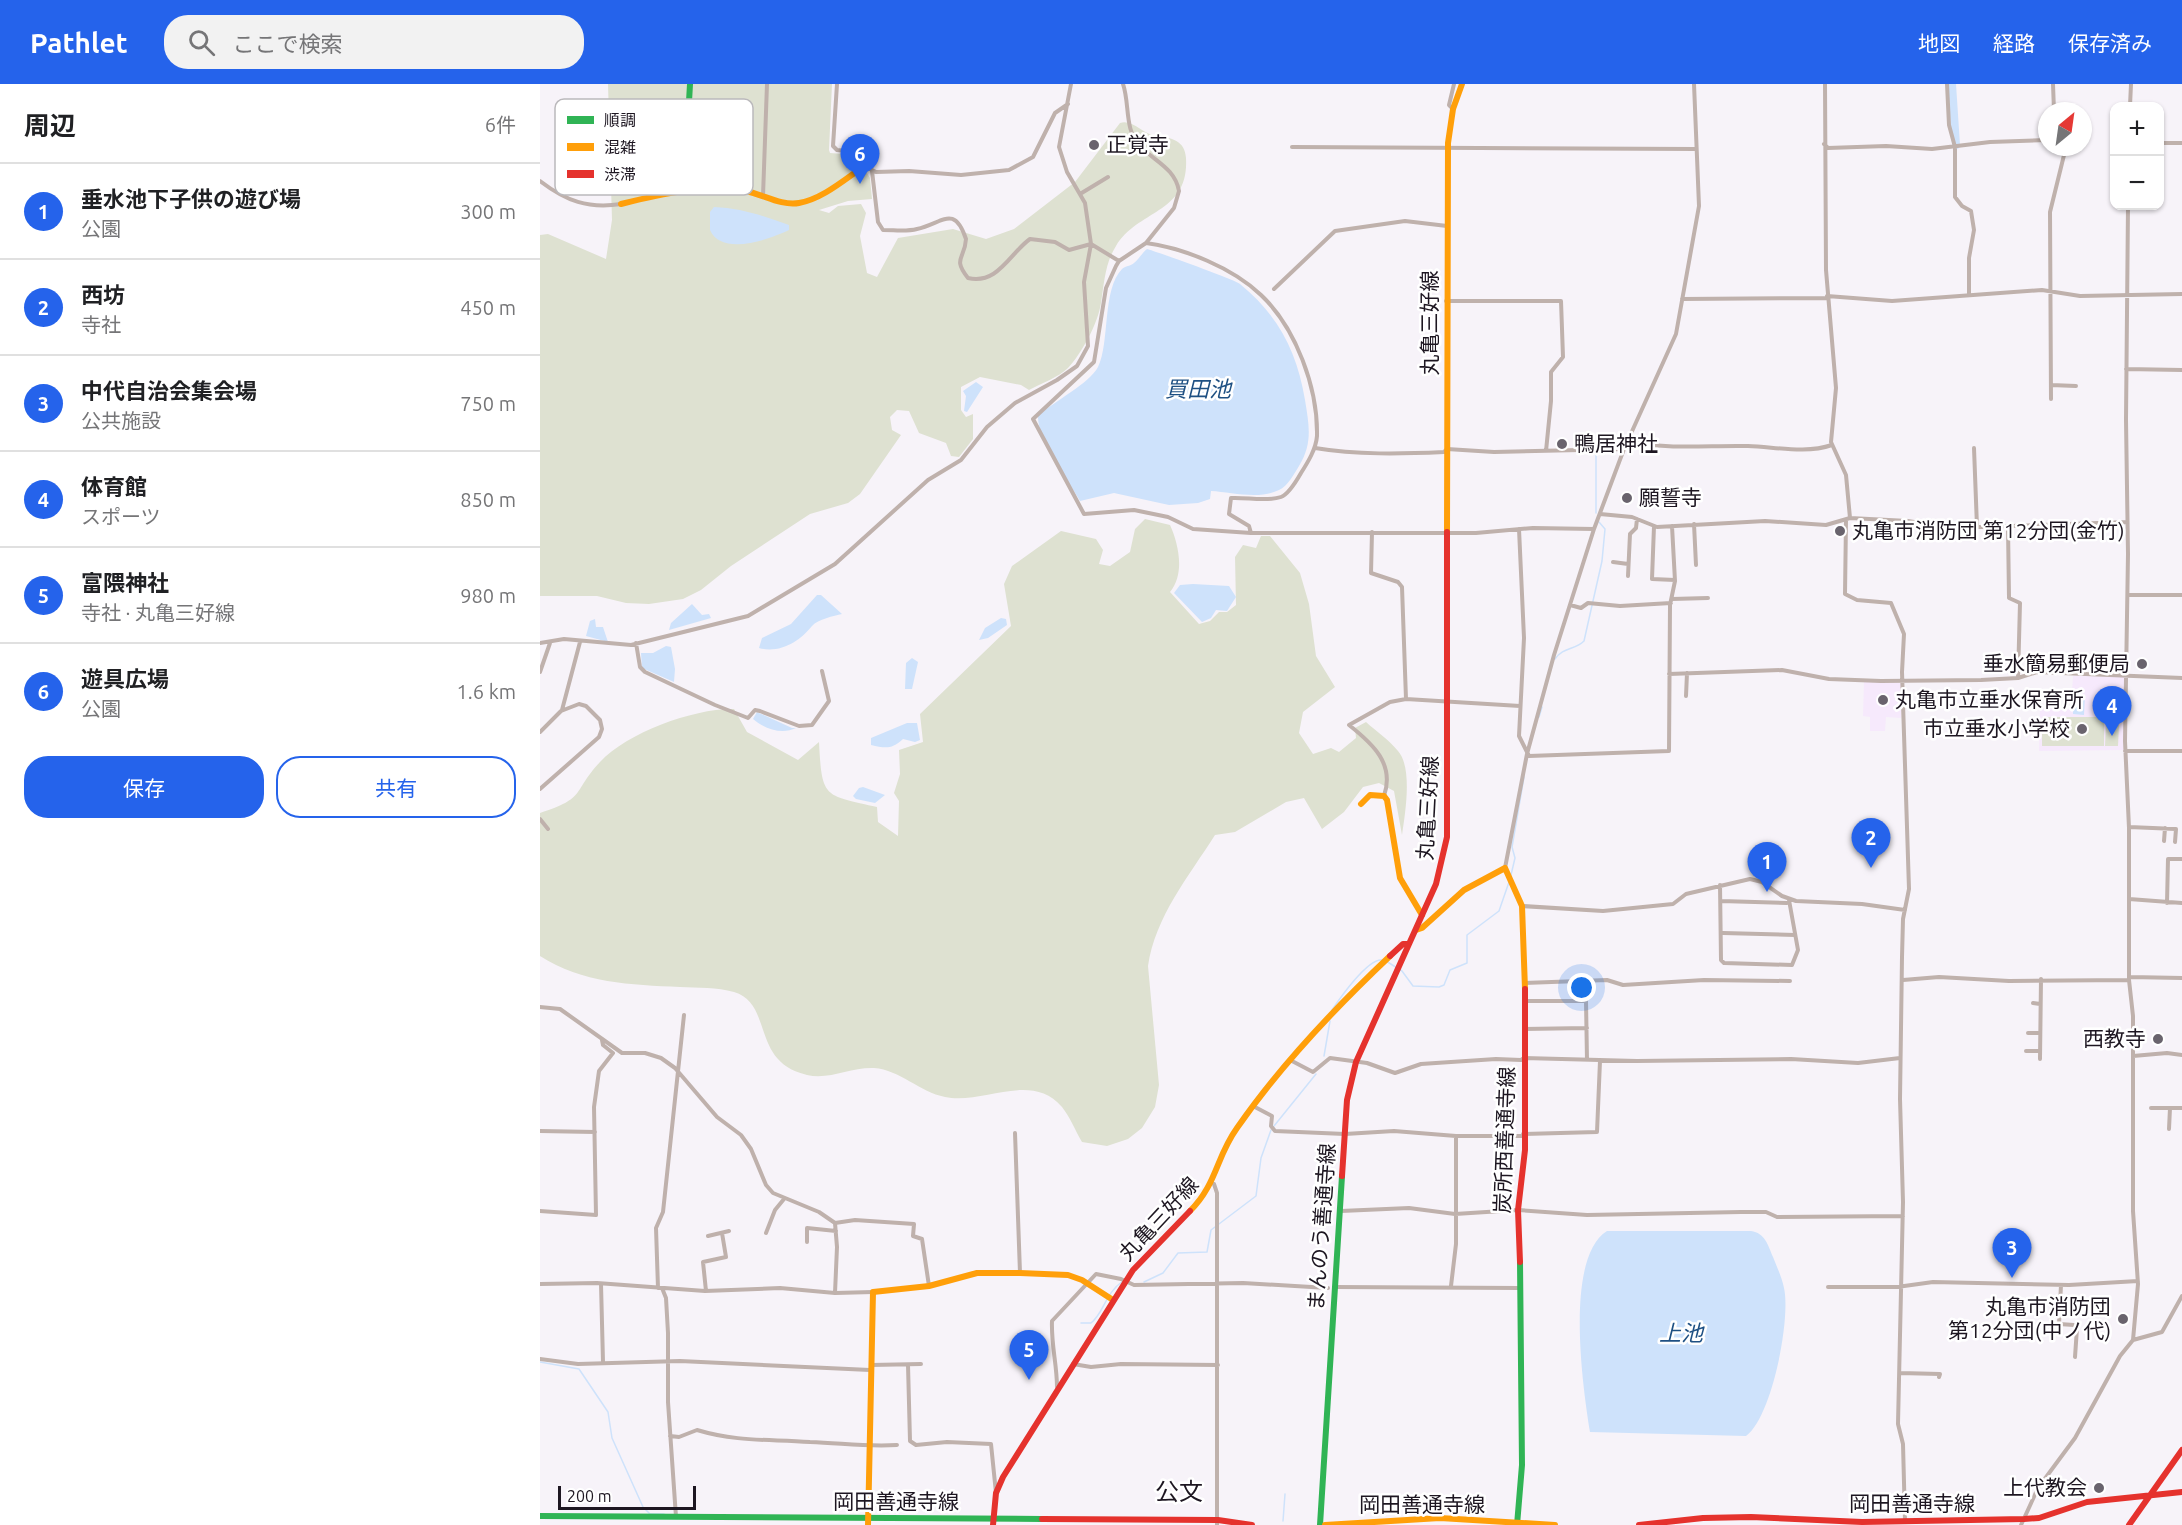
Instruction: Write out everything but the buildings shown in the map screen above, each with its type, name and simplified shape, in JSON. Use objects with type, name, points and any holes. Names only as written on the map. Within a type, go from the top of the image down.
[{"type":"main road","points":[[689,99],[690,84]]},
{"type":"main road","name":"丸亀三好線","points":[[993,1522],[996,1493],[1008,1467],[1073,1364],[1109,1298],[1126,1280],[1141,1258],[1204,1197],[1214,1184],[1225,1147],[1253,1106],[1291,1061],[1371,972],[1403,944],[1409,944],[1441,873],[1447,842],[1448,147],[1453,109],[1462,84]]},
{"type":"main road","points":[[753,194],[790,203],[807,201],[863,167]]},
{"type":"main road","points":[[621,204],[662,195]]},
{"type":"main road","points":[[1361,804],[1370,795],[1384,796],[1389,803],[1400,878],[1422,915]]},
{"type":"main road","points":[[1416,930],[1422,928],[1464,890],[1505,868]]},
{"type":"main road","name":"炭所西善通寺線","points":[[1505,868],[1522,906],[1525,939],[1523,1135],[1525,1150],[1518,1210],[1522,1465],[1518,1523]]},
{"type":"main road","name":"まんのう善通寺線","points":[[1320,1525],[1331,1287],[1341,1210],[1347,1100],[1356,1062],[1409,944]]},
{"type":"main road","points":[[868,1522],[873,1292],[929,1286],[951,1278],[977,1273],[1020,1273],[1068,1275],[1088,1284],[1109,1298]]},
{"type":"main road","points":[[2130,1525],[2182,1450]]},
{"type":"main road","name":"岡田善通寺線","points":[[1639,1525],[1703,1518],[1751,1517],[2023,1522],[2087,1502],[2182,1492]]},
{"type":"main road","name":"岡田善通寺線","points":[[540,1516],[613,1521],[676,1515],[777,1522],[1069,1522],[1252,1525]]},
{"type":"main road","name":"岡田善通寺線","points":[[1325,1525],[1369,1520],[1555,1525]]},
{"type":"street","points":[[763,197],[767,84]]},
{"type":"street","points":[[837,84],[833,146],[837,150],[858,152],[864,160],[863,167],[872,171],[909,171],[961,176],[1009,170],[1034,157],[1055,113],[1069,103]]},
{"type":"street","points":[[540,643],[564,639],[616,645],[636,643],[748,616],[822,572],[861,541],[928,480],[961,460],[987,426],[1015,403],[1077,366],[1088,346],[1084,282],[1091,244],[1087,211],[1067,172],[1059,147],[1071,84]]},
{"type":"street","points":[[1123,84],[1133,136],[1140,147],[1172,174],[1179,187],[1174,208],[1146,243],[1119,261],[1106,288],[1094,362],[1035,415],[1034,422],[1084,514],[1134,510],[1168,517],[1193,529],[1251,533],[1447,533],[1519,529],[1594,529]]},
{"type":"street","points":[[1453,109],[1449,105],[1454,84]]},
{"type":"street","points":[[1505,868],[1528,755],[1569,606],[1594,529],[1627,441],[1673,344],[1699,206],[1694,84]]},
{"type":"street","points":[[1826,84],[1824,143],[1827,297],[1836,388],[1832,445],[1846,475],[1848,519],[1845,594],[1857,600],[1891,603],[1904,634],[1909,889],[1905,910],[1900,1058],[1903,1216],[1898,1424],[1903,1454],[1905,1521]]},
{"type":"street","points":[[1947,84],[1949,125],[1955,147],[1955,197],[1962,206],[1971,211],[1974,230],[1969,258],[1969,295]]},
{"type":"street","points":[[2053,84],[2054,102]]},
{"type":"street","points":[[2130,102],[2131,84]]},
{"type":"street","points":[[1824,143],[1828,148],[1955,147],[1990,142],[2038,140]]},
{"type":"street","points":[[2164,143],[2182,143]]},
{"type":"street","points":[[1292,147],[1696,149]]},
{"type":"street","points":[[2051,399],[2050,212],[2064,156]]},
{"type":"street","points":[[872,171],[878,222],[884,230],[907,231],[945,218],[952,218],[959,222],[966,239],[958,260],[968,278],[982,280],[1003,267],[1015,256],[1018,248],[1030,239],[1055,242],[1069,249],[1091,244],[1119,261]]},
{"type":"street","points":[[1080,194],[1108,177]]},
{"type":"street","points":[[540,181],[555,191]]},
{"type":"street","points":[[561,195],[571,202],[585,205],[621,204]]},
{"type":"street","points":[[2023,1522],[2038,1488],[2075,1438],[2120,1356],[2133,1340],[2138,1281],[2133,1211],[2129,826],[2125,751],[2128,210]]},
{"type":"street","points":[[1274,289],[1335,231],[1405,221],[1447,226]]},
{"type":"street","points":[[1146,243],[1160,245],[1222,267],[1240,278],[1267,301],[1293,340],[1305,368],[1317,437],[1314,448],[1300,476],[1285,495],[1274,498],[1231,498],[1229,514],[1249,526],[1251,533]]},
{"type":"street","points":[[1682,299],[1827,297],[1892,301],[2051,291],[2072,295],[2127,297],[2182,294]]},
{"type":"street","points":[[1446,301],[1561,301],[1563,357],[1551,372],[1546,451]]},
{"type":"street","points":[[2126,369],[2182,370]]},
{"type":"street","points":[[2052,385],[2076,386]]},
{"type":"street","points":[[1627,441],[1650,446],[1784,449],[1822,448],[1832,445]]},
{"type":"street","points":[[1314,448],[1347,453],[1407,454],[1444,452],[1447,449],[1546,451],[1624,449]]},
{"type":"street","points":[[1974,448],[1977,527]]},
{"type":"street","points":[[1600,514],[1637,519],[1654,526],[1765,521],[1826,525],[1848,519],[1908,521],[1950,528],[2127,522]]},
{"type":"street","points":[[1628,576],[1630,534],[1636,528],[1637,519]]},
{"type":"street","points":[[1694,524],[1695,565]]},
{"type":"street","points":[[1654,526],[1652,579],[1675,580]]},
{"type":"street","points":[[1528,755],[1670,751],[1671,601],[1675,580],[1672,526]]},
{"type":"street","points":[[2008,526],[2010,529],[2009,598],[2020,603],[2021,615],[2018,678]]},
{"type":"street","points":[[1519,529],[1524,638],[1519,736],[1528,755]]},
{"type":"street","points":[[1372,532],[1371,573],[1398,582],[1402,587],[1406,699]]},
{"type":"street","points":[[1613,562],[1628,564]]},
{"type":"street","points":[[2127,595],[2182,595]]},
{"type":"street","points":[[1569,606],[1581,608],[1588,603],[1620,606],[1708,598]]},
{"type":"street","points":[[540,672],[550,642]]},
{"type":"street","points":[[561,711],[580,642]]},
{"type":"street","points":[[636,643],[640,667],[645,672],[748,718],[755,710],[804,727],[812,725],[829,701],[822,671]]},
{"type":"street","points":[[1669,674],[1782,670],[1836,680],[2018,678],[2037,672],[2182,678]]},
{"type":"street","points":[[1686,696],[1687,673]]},
{"type":"street","points":[[1384,796],[1388,778],[1384,761],[1363,736],[1349,725],[1390,702],[1406,699],[1520,706]]},
{"type":"street","points":[[540,732],[570,705],[586,706],[600,720],[602,729],[595,743],[540,789]]},
{"type":"street","points":[[2125,751],[2182,751]]},
{"type":"street","points":[[540,819],[548,829]]},
{"type":"street","points":[[2129,826],[2176,829],[2175,842]]},
{"type":"street","points":[[2163,841],[2164,828]]},
{"type":"street","points":[[2167,903],[2168,859],[2182,859]]},
{"type":"street","points":[[1522,906],[1603,911],[1673,904],[1686,894],[1720,885],[1756,879],[1788,902],[1798,950],[1792,965],[1724,963],[1721,960],[1723,933],[1720,885]]},
{"type":"street","points":[[2129,899],[2182,903]]},
{"type":"street","points":[[1721,901],[1862,904],[1905,910]]},
{"type":"street","points":[[1723,933],[1795,935]]},
{"type":"street","points":[[1903,980],[1939,977],[2009,981],[2182,978]]},
{"type":"street","points":[[2040,1059],[2041,979]]},
{"type":"street","points":[[1524,983],[1607,980],[1623,985],[1704,980],[1790,981]]},
{"type":"street","points":[[1524,1002],[1586,1001],[1587,1060]]},
{"type":"street","points":[[2033,1003],[2040,1004]]},
{"type":"street","points":[[540,1007],[560,1009],[622,1053],[645,1053],[661,1059],[680,1074],[717,1117],[741,1135],[751,1149],[766,1185],[784,1199],[819,1212],[835,1223],[855,1220],[914,1224],[914,1236],[922,1239],[929,1286]]},
{"type":"street","points":[[676,1515],[670,1436],[666,1298],[660,1288],[656,1228],[663,1212],[680,1074],[684,1015]]},
{"type":"street","points":[[1524,1029],[1587,1028]]},
{"type":"street","points":[[2028,1033],[2040,1033]]},
{"type":"street","points":[[540,1211],[597,1215],[594,1107],[599,1071],[613,1053],[603,1045],[602,1039]]},
{"type":"street","points":[[2026,1051],[2040,1051]]},
{"type":"street","points":[[2133,1056],[2167,1053],[2182,1055]]},
{"type":"street","points":[[1291,1061],[1316,1072],[1325,1060],[1330,1058],[1379,1066],[1395,1073],[1421,1064],[1524,1058],[1791,1059],[1858,1063],[1900,1058]]},
{"type":"street","points":[[1253,1106],[1272,1116],[1271,1126],[1275,1131],[1345,1134],[1394,1131],[1456,1136],[1597,1132],[1600,1060]]},
{"type":"street","points":[[2151,1108],[2182,1108]]},
{"type":"street","points":[[2169,1128],[2170,1108]]},
{"type":"street","points":[[540,1131],[595,1132]]},
{"type":"street","points":[[1015,1133],[1020,1273]]},
{"type":"street","points":[[1451,1286],[1456,1244],[1456,1136]]},
{"type":"street","points":[[1214,1184],[1218,1286],[1218,1523]]},
{"type":"street","points":[[766,1233],[775,1210],[784,1199]]},
{"type":"street","points":[[1341,1210],[1409,1208],[1455,1214],[1518,1210],[1587,1215],[1612,1212],[1766,1212],[1777,1217],[1903,1216]]},
{"type":"street","points":[[835,1223],[835,1293]]},
{"type":"street","points":[[807,1242],[807,1227],[836,1231]]},
{"type":"street","points":[[708,1236],[729,1232]]},
{"type":"street","points":[[706,1291],[703,1262],[717,1257],[726,1257],[722,1245],[722,1233]]},
{"type":"street","points":[[698,1265],[704,1266]]},
{"type":"street","points":[[1058,1389],[1056,1358],[1051,1339],[1052,1322],[1096,1274],[1126,1280],[1134,1285],[1218,1286],[1243,1283],[1331,1287],[1520,1288]]},
{"type":"street","points":[[1828,1287],[1901,1286],[1933,1282],[2061,1285],[2138,1281]]},
{"type":"street","points":[[540,1284],[601,1284],[706,1291],[780,1288],[835,1293],[873,1292]]},
{"type":"street","points":[[601,1284],[603,1362]]},
{"type":"street","points":[[2061,1285],[2059,1324],[2074,1325],[2078,1328],[2075,1357]]},
{"type":"street","points":[[2133,1340],[2140,1340],[2162,1332],[2182,1296]]},
{"type":"street","points":[[540,1359],[578,1364],[669,1361],[870,1368],[921,1364]]},
{"type":"street","points":[[1073,1364],[1091,1367],[1121,1364],[1218,1365]]},
{"type":"street","points":[[908,1365],[910,1441],[916,1445],[947,1442],[991,1444],[993,1490],[996,1493]]},
{"type":"street","points":[[1900,1373],[1940,1374]]},
{"type":"street","points":[[670,1436],[679,1437],[697,1430],[716,1437],[747,1440],[869,1447],[897,1445]]},
{"type":"street","points":[[1751,1517],[1751,1525]]},
{"type":"shaded area","name":"市立垂水小学校","points":[[2073,676],[2126,677],[2124,750],[2039,751],[2040,707],[2071,708]]},
{"type":"shaded area","name":"丸亀市立垂水保育所","points":[[1864,681],[1902,683],[1901,718],[1886,717],[1885,731],[1870,731],[1870,717],[1863,716]]},
{"type":"green space","points":[[608,84],[832,84],[830,153],[856,155],[870,178],[872,199],[848,201],[819,210],[829,213],[838,206],[861,204],[866,213],[860,236],[867,273],[877,277],[898,238],[953,229],[986,239],[1014,229],[1075,182],[1120,123],[1129,123],[1152,135],[1172,139],[1180,144],[1186,158],[1185,176],[1171,201],[1125,234],[1116,246],[1107,266],[1097,319],[1084,346],[1068,368],[1029,390],[1021,385],[980,377],[961,387],[961,410],[966,417],[973,414],[973,439],[959,457],[951,456],[946,443],[919,433],[909,411],[897,410],[890,417],[892,430],[901,435],[860,494],[848,503],[810,514],[731,566],[701,590],[683,599],[649,604],[626,603],[597,596],[540,596],[540,235],[548,234],[606,259],[612,220],[611,195],[753,195],[753,99],[608,99]]},
{"type":"green space","points":[[1145,519],[1170,525],[1178,550],[1179,568],[1175,585],[1170,592],[1199,624],[1210,621],[1219,612],[1227,612],[1236,605],[1235,557],[1243,545],[1256,548],[1261,536],[1270,536],[1300,573],[1309,604],[1316,656],[1335,687],[1303,712],[1299,733],[1313,754],[1331,748],[1339,752],[1356,738],[1355,728],[1366,722],[1391,743],[1403,759],[1407,792],[1402,835],[1394,791],[1379,783],[1363,787],[1344,812],[1322,829],[1304,798],[1286,802],[1235,832],[1215,835],[1174,897],[1152,948],[1148,966],[1159,1085],[1155,1107],[1142,1128],[1128,1139],[1107,1146],[1082,1142],[1062,1107],[1050,1097],[1036,1091],[1021,1090],[960,1098],[945,1097],[927,1091],[893,1073],[874,1068],[824,1076],[807,1075],[789,1068],[777,1058],[769,1046],[754,1008],[746,998],[734,992],[714,988],[607,981],[573,972],[540,956],[540,813],[555,808],[572,798],[591,772],[612,751],[644,732],[682,717],[734,709],[747,732],[798,760],[819,742],[824,784],[829,791],[846,800],[877,807],[878,822],[898,836],[899,801],[894,793],[900,774],[899,750],[923,742],[920,714],[1011,626],[1004,584],[1012,566],[1061,531],[1096,539],[1103,550],[1099,564],[1110,566],[1130,552],[1135,529]]},
{"type":"green space","points":[[2042,717],[2104,717],[2104,746],[2042,746]]},
{"type":"green space","points":[[2106,725],[2119,725],[2118,746],[2105,746]]},
{"type":"water","points":[[714,207],[761,216],[789,225],[789,230],[747,244],[725,243],[716,238],[710,230],[710,212]]},
{"type":"water","name":"買田池","points":[[1147,249],[1240,284],[1254,296],[1276,322],[1284,336],[1302,383],[1309,434],[1306,450],[1299,466],[1288,483],[1279,490],[1263,495],[1211,491],[1210,499],[1198,503],[1169,505],[1114,493],[1080,501],[1054,459],[1042,436],[1038,416],[1087,380],[1098,367],[1102,357],[1109,302],[1116,278],[1122,269],[1134,263]]},
{"type":"water","points":[[976,382],[983,387],[967,412],[964,411],[966,396],[963,391]]},
{"type":"water","points":[[1180,585],[1229,586],[1236,597],[1227,611],[1216,610],[1211,618],[1202,622],[1174,593]]},
{"type":"water","points":[[817,595],[821,595],[842,614],[818,621],[802,637],[782,648],[759,648],[762,638],[791,624]]},
{"type":"water","points":[[692,604],[702,615],[709,614],[711,618],[669,630],[671,623]]},
{"type":"water","points":[[1001,618],[1006,619],[1007,625],[988,638],[979,640],[985,628]]},
{"type":"water","points":[[595,619],[596,627],[603,627],[608,642],[586,636],[590,621]]},
{"type":"water","points":[[666,646],[671,647],[675,669],[674,682],[642,668],[641,653],[653,653]]},
{"type":"water","points":[[912,658],[918,662],[912,689],[905,689],[906,663]]},
{"type":"water","points":[[2073,694],[2085,695],[2084,715],[2073,714]]},
{"type":"water","points":[[757,712],[796,728],[779,731],[763,726],[753,719]]},
{"type":"water","points":[[907,723],[917,723],[920,740],[915,742],[903,739],[888,747],[871,745],[871,738]]},
{"type":"water","points":[[863,787],[885,795],[875,803],[856,799],[853,796],[859,788]]},
{"type":"water","name":"上池","points":[[1607,1231],[1751,1231],[1760,1234],[1765,1240],[1783,1284],[1785,1322],[1771,1389],[1764,1409],[1746,1436],[1590,1432],[1581,1356],[1581,1295],[1585,1268],[1594,1246]]},
{"type":"waterway","points":[[1952,84],[1956,145]]},
{"type":"waterway","points":[[1596,453],[1596,513]]},
{"type":"waterway","points":[[1555,659],[1562,652],[1584,641],[1602,561],[1605,529],[1599,522]]},
{"type":"waterway","points":[[1539,717],[1542,707]]},
{"type":"waterway","points":[[1511,875],[1515,858],[1512,847],[1524,777]]},
{"type":"waterway","points":[[1386,961],[1402,971],[1413,986],[1439,987],[1444,985],[1450,970],[1467,963],[1467,935],[1499,911],[1509,882]]},
{"type":"waterway","points":[[1332,1010],[1362,972],[1369,965],[1382,960]]},
{"type":"waterway","points":[[1324,1056],[1330,1021]]},
{"type":"waterway","points":[[1274,1126],[1316,1074]]},
{"type":"waterway","points":[[1144,1282],[1163,1273],[1178,1253],[1207,1252],[1211,1230],[1256,1196],[1261,1158],[1271,1130]]},
{"type":"waterway","points":[[1081,1323],[1091,1323],[1112,1291],[1123,1281]]},
{"type":"waterway","points":[[540,1362],[579,1369],[608,1412],[612,1438],[643,1507],[650,1514],[664,1514]]},
{"type":"waterway","points":[[1283,1521],[1285,1494]]},
{"type":"traffic: fast","points":[[689,99],[690,84]]},
{"type":"traffic: fast","points":[[1320,1525],[1342,1176]]},
{"type":"traffic: fast","points":[[1517,1525],[1522,1465],[1520,1262]]},
{"type":"traffic: fast","points":[[540,1516],[1042,1519]]},
{"type":"traffic: slow","points":[[1447,532],[1448,143],[1453,109],[1462,84]]},
{"type":"traffic: slow","points":[[753,192],[778,201],[792,203],[808,201],[863,167]]},
{"type":"traffic: slow","points":[[621,204],[662,195]]},
{"type":"traffic: slow","points":[[1361,804],[1370,795],[1384,796],[1387,800],[1400,878],[1422,915]]},
{"type":"traffic: slow","points":[[1416,930],[1422,928],[1464,890],[1505,868],[1522,906],[1525,989]]},
{"type":"traffic: slow","points":[[1190,1211],[1206,1191],[1230,1139],[1271,1082],[1329,1017],[1390,956]]},
{"type":"traffic: slow","points":[[868,1525],[873,1292],[929,1286],[977,1273],[1020,1273],[1068,1275],[1082,1280],[1113,1300]]},
{"type":"traffic: slow","points":[[1325,1525],[1440,1518],[1555,1525]]},
{"type":"traffic: jam","points":[[1390,956],[1403,944],[1409,944],[1436,884],[1447,837],[1447,532]]},
{"type":"traffic: jam","points":[[1342,1176],[1347,1100],[1356,1062],[1409,944]]},
{"type":"traffic: jam","points":[[1520,1262],[1518,1210],[1525,1150],[1525,989]]},
{"type":"traffic: jam","points":[[993,1525],[996,1493],[1003,1477],[1133,1270],[1190,1211]]},
{"type":"traffic: jam","points":[[2129,1525],[2182,1450]]},
{"type":"traffic: jam","points":[[1639,1525],[1703,1518],[1751,1517],[1862,1522],[2024,1519],[2039,1518],[2087,1502],[2182,1492]]},
{"type":"traffic: jam","points":[[1042,1519],[1218,1520],[1252,1525]]},
{"type":"place","name":"正覚寺","points":[[1094,145]]},
{"type":"place","name":"遊具広場","points":[[860,184]]},
{"type":"place","name":"鴨居神社","points":[[1562,444]]},
{"type":"place","name":"願誓寺","points":[[1627,498]]},
{"type":"place","name":"丸亀市消防団 第12分団(金竹)","points":[[1840,531]]},
{"type":"place","name":"垂水簡易郵便局","points":[[2142,664]]},
{"type":"place","name":"丸亀市立垂水保育所","points":[[1883,700]]},
{"type":"place","name":"市立垂水小学校","points":[[2082,729]]},
{"type":"place","name":"体育館","points":[[2112,736]]},
{"type":"place","name":"西坊","points":[[1871,868]]},
{"type":"place","name":"垂水池下子供の遊び場","points":[[1767,892]]},
{"type":"place","name":"西教寺","points":[[2158,1039]]},
{"type":"place","name":"中代自治会集会場","points":[[2012,1278]]},
{"type":"place","name":"丸亀市消防団 第12分団(中ノ代)","points":[[2123,1319]]},
{"type":"place","name":"富隈神社","points":[[1029,1380]]},
{"type":"place","name":"上代教会","points":[[2099,1488]]},
{"type":"district","name":"公文","points":[[1179,1492]]}]
